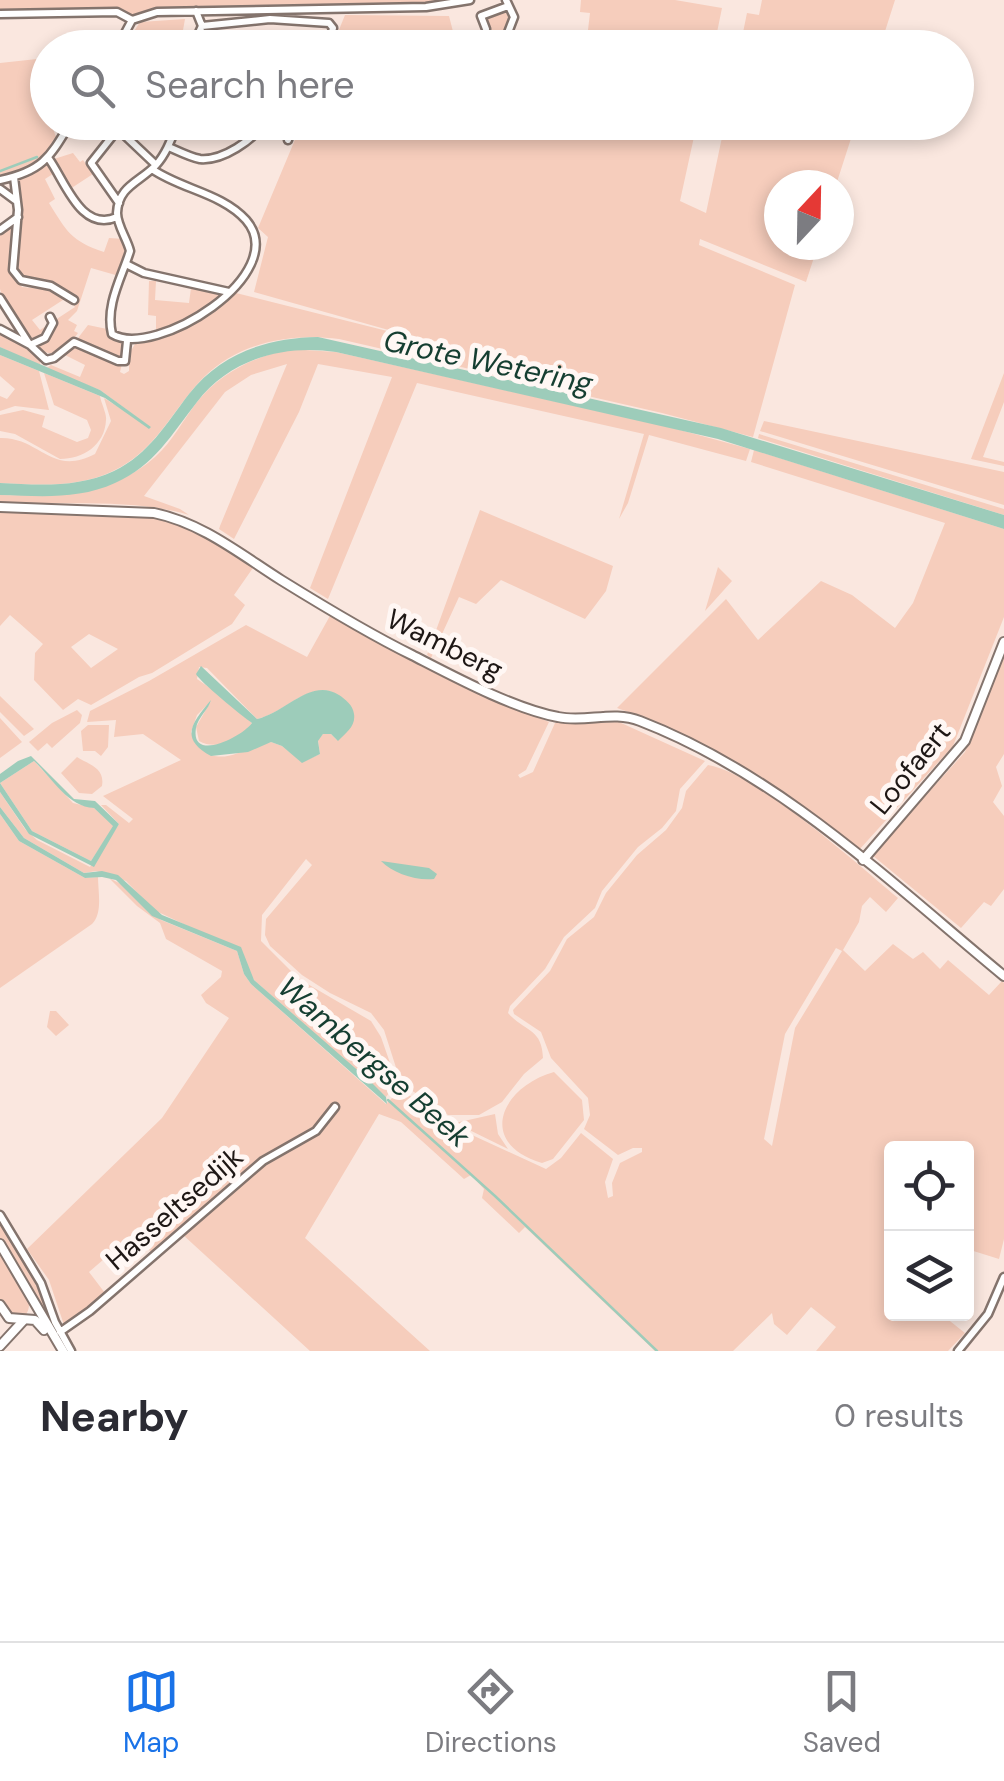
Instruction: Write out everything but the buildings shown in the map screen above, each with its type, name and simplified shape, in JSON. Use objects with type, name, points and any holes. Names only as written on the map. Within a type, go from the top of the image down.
[{"type":"street","points":[[127,30],[132,20],[153,12],[426,7],[470,0]]},
{"type":"street","points":[[486,29],[481,16],[507,3],[514,17],[509,30]]},
{"type":"street","points":[[196,11],[200,30]]},
{"type":"street","points":[[0,14],[117,12],[132,20]]},
{"type":"street","points":[[202,26],[270,19],[329,23],[332,30]]},
{"type":"street","points":[[0,180],[49,159],[60,140]]},
{"type":"street","points":[[110,140],[91,163],[120,204]]},
{"type":"street","points":[[126,340],[182,325],[229,292],[252,267],[256,239],[248,222],[232,208],[154,167],[128,140]]},
{"type":"street","points":[[0,298],[43,359],[50,360],[74,342],[126,361],[129,343],[112,334],[109,316],[130,251],[117,217],[128,186],[154,167],[171,140]]},
{"type":"street","points":[[168,147],[198,159],[213,158],[248,140]]},
{"type":"street","points":[[49,159],[81,210],[93,218],[117,217]]},
{"type":"street","points":[[14,177],[18,217],[12,264],[17,276],[57,289],[74,300]]},
{"type":"street","points":[[0,189],[15,200]]},
{"type":"street","points":[[0,230],[18,217]]},
{"type":"street","points":[[126,264],[144,273],[229,292]]},
{"type":"street","points":[[30,345],[44,338],[53,323],[50,316]]},
{"type":"street","points":[[0,329],[30,345]]},
{"type":"street","name":"Wamberg","points":[[0,507],[154,513],[191,524],[398,648],[498,695],[553,716],[628,717],[698,748],[786,798],[861,858]]},
{"type":"street","name":"Loofaert","points":[[861,858],[965,742],[1004,642]]},
{"type":"street","points":[[861,858],[1004,976]]},
{"type":"street","name":"Hasseltsedijk","points":[[60,1332],[90,1311],[263,1162],[316,1130],[335,1107]]},
{"type":"street","points":[[0,1215],[41,1283],[71,1351]]},
{"type":"street","points":[[0,1244],[60,1351]]},
{"type":"street","points":[[958,1351],[988,1314],[1004,1277]]},
{"type":"street","points":[[0,1346],[32,1314],[34,1303]]},
{"type":"street","points":[[0,1305],[9,1318],[35,1320],[60,1351]]},
{"type":"shaded area","points":[[0,0],[463,0],[440,4],[156,10],[137,17],[119,10],[0,12]]},
{"type":"shaded area","points":[[581,0],[675,0],[722,8],[717,30],[588,30],[590,13],[580,12]]},
{"type":"shaded area","points":[[762,0],[895,0],[885,30],[744,30],[747,13],[759,15]]},
{"type":"shaded area","points":[[506,9],[510,15],[505,30],[488,30],[484,19]]},
{"type":"shaded area","points":[[345,15],[449,16],[453,30],[339,30]]},
{"type":"shaded area","points":[[185,19],[183,30],[135,30],[140,22]]},
{"type":"shaded area","points":[[30,60],[30,140],[56,140],[41,161],[0,177],[0,63]]},
{"type":"shaded area","points":[[295,140],[693,140],[680,201],[706,213],[721,140],[851,140],[841,170],[764,170],[764,260],[813,260],[806,282],[700,239],[699,245],[795,285],[753,437],[339,339],[284,339],[249,348],[217,366],[192,390],[141,453],[113,471],[72,483],[0,483],[0,438],[26,443],[67,461],[95,454],[111,421],[104,398],[150,427],[100,390],[45,369],[51,365],[80,377],[85,365],[65,355],[88,325],[107,329],[117,340],[127,343],[120,372],[124,374],[129,371],[129,354],[135,344],[161,335],[232,292],[431,342],[254,292],[268,237],[258,228]]},
{"type":"shaded area","points":[[73,153],[93,174],[70,189],[54,159]]},
{"type":"shaded area","points":[[47,163],[56,172],[45,179],[55,199],[49,203],[71,234],[104,252],[109,238],[125,239],[127,247],[119,276],[91,268],[77,311],[68,320],[77,325],[74,331],[78,333],[68,345],[50,353],[35,345],[0,289],[0,232],[15,219],[9,272],[22,287],[53,290],[66,298],[32,320],[40,330],[75,307],[75,298],[23,278],[16,269],[19,176]]},
{"type":"shaded area","points":[[149,281],[156,281],[155,300],[189,303],[191,288],[223,294],[190,318],[156,332],[156,316],[148,315]]},
{"type":"shaded area","points":[[0,332],[33,350],[40,358],[40,367],[0,347]]},
{"type":"shaded area","points":[[318,337],[721,428],[1004,515],[1004,529],[718,439],[316,350],[259,358],[225,375],[210,387],[152,458],[115,483],[73,495],[0,495],[0,483],[72,483],[114,471],[147,447],[202,380],[230,358],[263,345]]},
{"type":"shaded area","points":[[0,347],[100,390],[151,427],[105,398],[0,355]]},
{"type":"shaded area","points":[[290,349],[336,352],[750,449],[746,461],[649,435],[628,503],[619,519],[644,434],[417,383],[328,599],[310,588],[392,377],[318,364],[299,412],[234,539],[219,529],[287,364],[251,375],[225,392],[144,496],[189,515],[121,504],[0,503],[0,495],[82,491],[138,470],[161,451],[197,402],[227,374],[251,361]]},
{"type":"shaded area","points":[[0,355],[39,371],[49,410],[15,406],[0,411],[0,396],[7,399],[15,389],[0,376]]},
{"type":"shaded area","points":[[44,373],[100,396],[105,429],[97,443],[84,453],[60,459],[15,434],[0,431],[0,415],[23,410],[45,416],[42,427],[77,442],[88,438],[91,430],[87,420],[54,405]]},
{"type":"shaded area","points":[[1004,373],[1004,402],[983,457],[1004,462],[1004,466],[971,459]]},
{"type":"shaded area","points":[[764,421],[1004,472],[1004,505],[760,431]]},
{"type":"shaded area","points":[[759,434],[1004,509],[1004,515],[758,438]]},
{"type":"shaded area","points":[[754,450],[1004,529],[1004,617],[953,746],[859,850],[744,769],[682,735],[617,708],[726,599],[758,640],[821,581],[852,595],[895,628],[913,603],[945,523],[751,462]]},
{"type":"shaded area","points":[[0,509],[156,515],[185,523],[255,565],[234,595],[245,605],[232,624],[91,705],[78,699],[63,710],[34,680],[35,653],[43,644],[10,615],[0,626]],"holes":[[[89,634],[118,649],[91,668],[71,647]]]},
{"type":"shaded area","points":[[480,510],[613,566],[606,591],[585,619],[501,580],[476,604],[459,597],[431,658],[427,655]]},
{"type":"shaded area","points":[[718,567],[732,581],[705,611]]},
{"type":"shaded area","points":[[331,614],[438,674],[549,722],[526,770],[518,775],[520,778],[533,772],[555,723],[619,722],[705,761],[680,789],[676,811],[638,847],[602,891],[595,908],[564,937],[545,969],[510,1006],[508,1013],[540,1041],[543,1058],[502,1102],[479,1115],[448,1115],[411,1090],[400,1080],[384,1030],[371,1013],[302,975],[270,946],[265,935],[266,919],[312,865],[306,859],[262,915],[261,941],[299,979],[371,1021],[381,1037],[397,1083],[386,1097],[254,980],[244,963],[243,952],[154,910],[126,881],[96,871],[84,873],[24,838],[0,807],[0,792],[37,840],[90,867],[119,824],[101,805],[129,823],[133,819],[103,796],[181,760],[143,734],[114,737],[116,720],[87,722],[90,711],[246,625],[307,657]],"holes":[[[199,667],[207,668],[257,719],[304,695],[332,692],[337,740],[331,734],[323,734],[318,740],[320,754],[302,762],[271,742],[226,756],[208,753],[191,732],[197,715],[211,701],[196,727],[199,741],[213,745],[228,742],[252,723],[197,679]]]},
{"type":"shaded area","points":[[1004,649],[1004,754],[996,767],[1002,786],[993,802],[1004,816],[1004,889],[991,906],[984,902],[961,928],[872,855],[965,752]]},
{"type":"shaded area","points":[[201,666],[257,719],[318,690],[339,695],[350,705],[353,722],[338,741],[331,734],[323,734],[318,741],[320,754],[302,763],[271,742],[248,752],[211,756],[195,743],[192,730],[211,700],[196,728],[201,744],[228,740],[252,723],[199,678],[196,674]]},
{"type":"shaded area","points":[[0,696],[34,729],[24,736],[0,712]]},
{"type":"shaded area","points":[[77,710],[82,715],[80,723],[52,748],[47,743],[38,751],[29,742],[52,723]]},
{"type":"shaded area","points":[[0,718],[22,742],[0,758]]},
{"type":"shaded area","points":[[88,725],[109,725],[108,747],[101,756],[95,751],[83,751],[81,731]]},
{"type":"shaded area","points":[[31,756],[74,799],[95,801],[119,824],[94,867],[29,834],[0,792],[0,783],[0,774]],"holes":[[[34,761],[68,797],[94,808],[113,826],[91,861],[32,831],[0,783]]]},
{"type":"shaded area","points":[[77,757],[101,775],[102,786],[92,794],[79,793],[61,773]]},
{"type":"shaded area","points":[[34,761],[73,803],[94,808],[114,826],[91,861],[32,831],[0,783]]},
{"type":"shaded area","points":[[708,765],[728,772],[806,822],[898,898],[886,912],[870,897],[862,906],[859,922],[843,950],[865,971],[893,944],[913,959],[923,952],[940,969],[948,960],[989,995],[1004,983],[1004,1239],[999,1259],[974,1251],[974,1141],[884,1141],[884,1321],[950,1321],[965,1333],[948,1351],[816,1351],[836,1327],[811,1307],[787,1335],[774,1324],[772,1313],[733,1351],[655,1351],[525,1227],[519,1233],[482,1198],[484,1189],[471,1175],[464,1179],[401,1122],[379,1114],[305,1238],[430,1351],[310,1351],[182,1234],[259,1169],[319,1133],[334,1112],[322,1124],[248,1170],[151,1252],[134,1233],[89,1272],[105,1293],[64,1325],[49,1280],[27,1249],[162,1118],[229,1018],[206,1003],[201,995],[221,977],[222,971],[166,939],[160,923],[109,878],[161,920],[237,951],[251,984],[386,1104],[398,1092],[406,1093],[448,1124],[546,1169],[561,1158],[581,1133],[613,1159],[605,1182],[608,1198],[613,1196],[612,1183],[620,1163],[642,1152],[642,1148],[618,1155],[584,1129],[590,1115],[588,1098],[551,1058],[541,1032],[513,1010],[550,971],[567,939],[594,917],[606,893],[637,855],[666,830],[682,808],[686,791]],"holes":[[[836,948],[842,951],[795,1028],[772,1146],[764,1139],[785,1034]]]},
{"type":"shaded area","points":[[0,807],[24,838],[84,873],[102,871],[118,875],[162,915],[241,947],[254,980],[370,1081],[386,1097],[387,1104],[251,984],[237,951],[152,916],[116,880],[85,878],[19,841],[0,814]]},
{"type":"shaded area","points":[[0,814],[19,841],[85,878],[98,877],[99,902],[92,924],[0,988]]},
{"type":"shaded area","points":[[381,861],[429,868],[437,874],[434,879],[412,877]]},
{"type":"shaded area","points":[[50,1011],[56,1011],[69,1025],[56,1036],[47,1027]]},
{"type":"shaded area","points":[[554,1072],[582,1100],[584,1120],[553,1159],[542,1163],[521,1154],[509,1142],[503,1116],[520,1090]]},
{"type":"shaded area","points":[[495,1114],[498,1134],[508,1149],[455,1123]]},
{"type":"shaded area","points":[[0,1221],[38,1282],[50,1325],[0,1238]]},
{"type":"shaded area","points":[[0,1247],[27,1292],[28,1310],[24,1317],[7,1314],[0,1303]]},
{"type":"waterway","points":[[0,171],[37,157]]},
{"type":"waterway","name":"Wambergse Beek","points":[[388,1100],[657,1351]]},
{"type":"water label","name":"Grote Wetering","points":[[488,362]]}]
